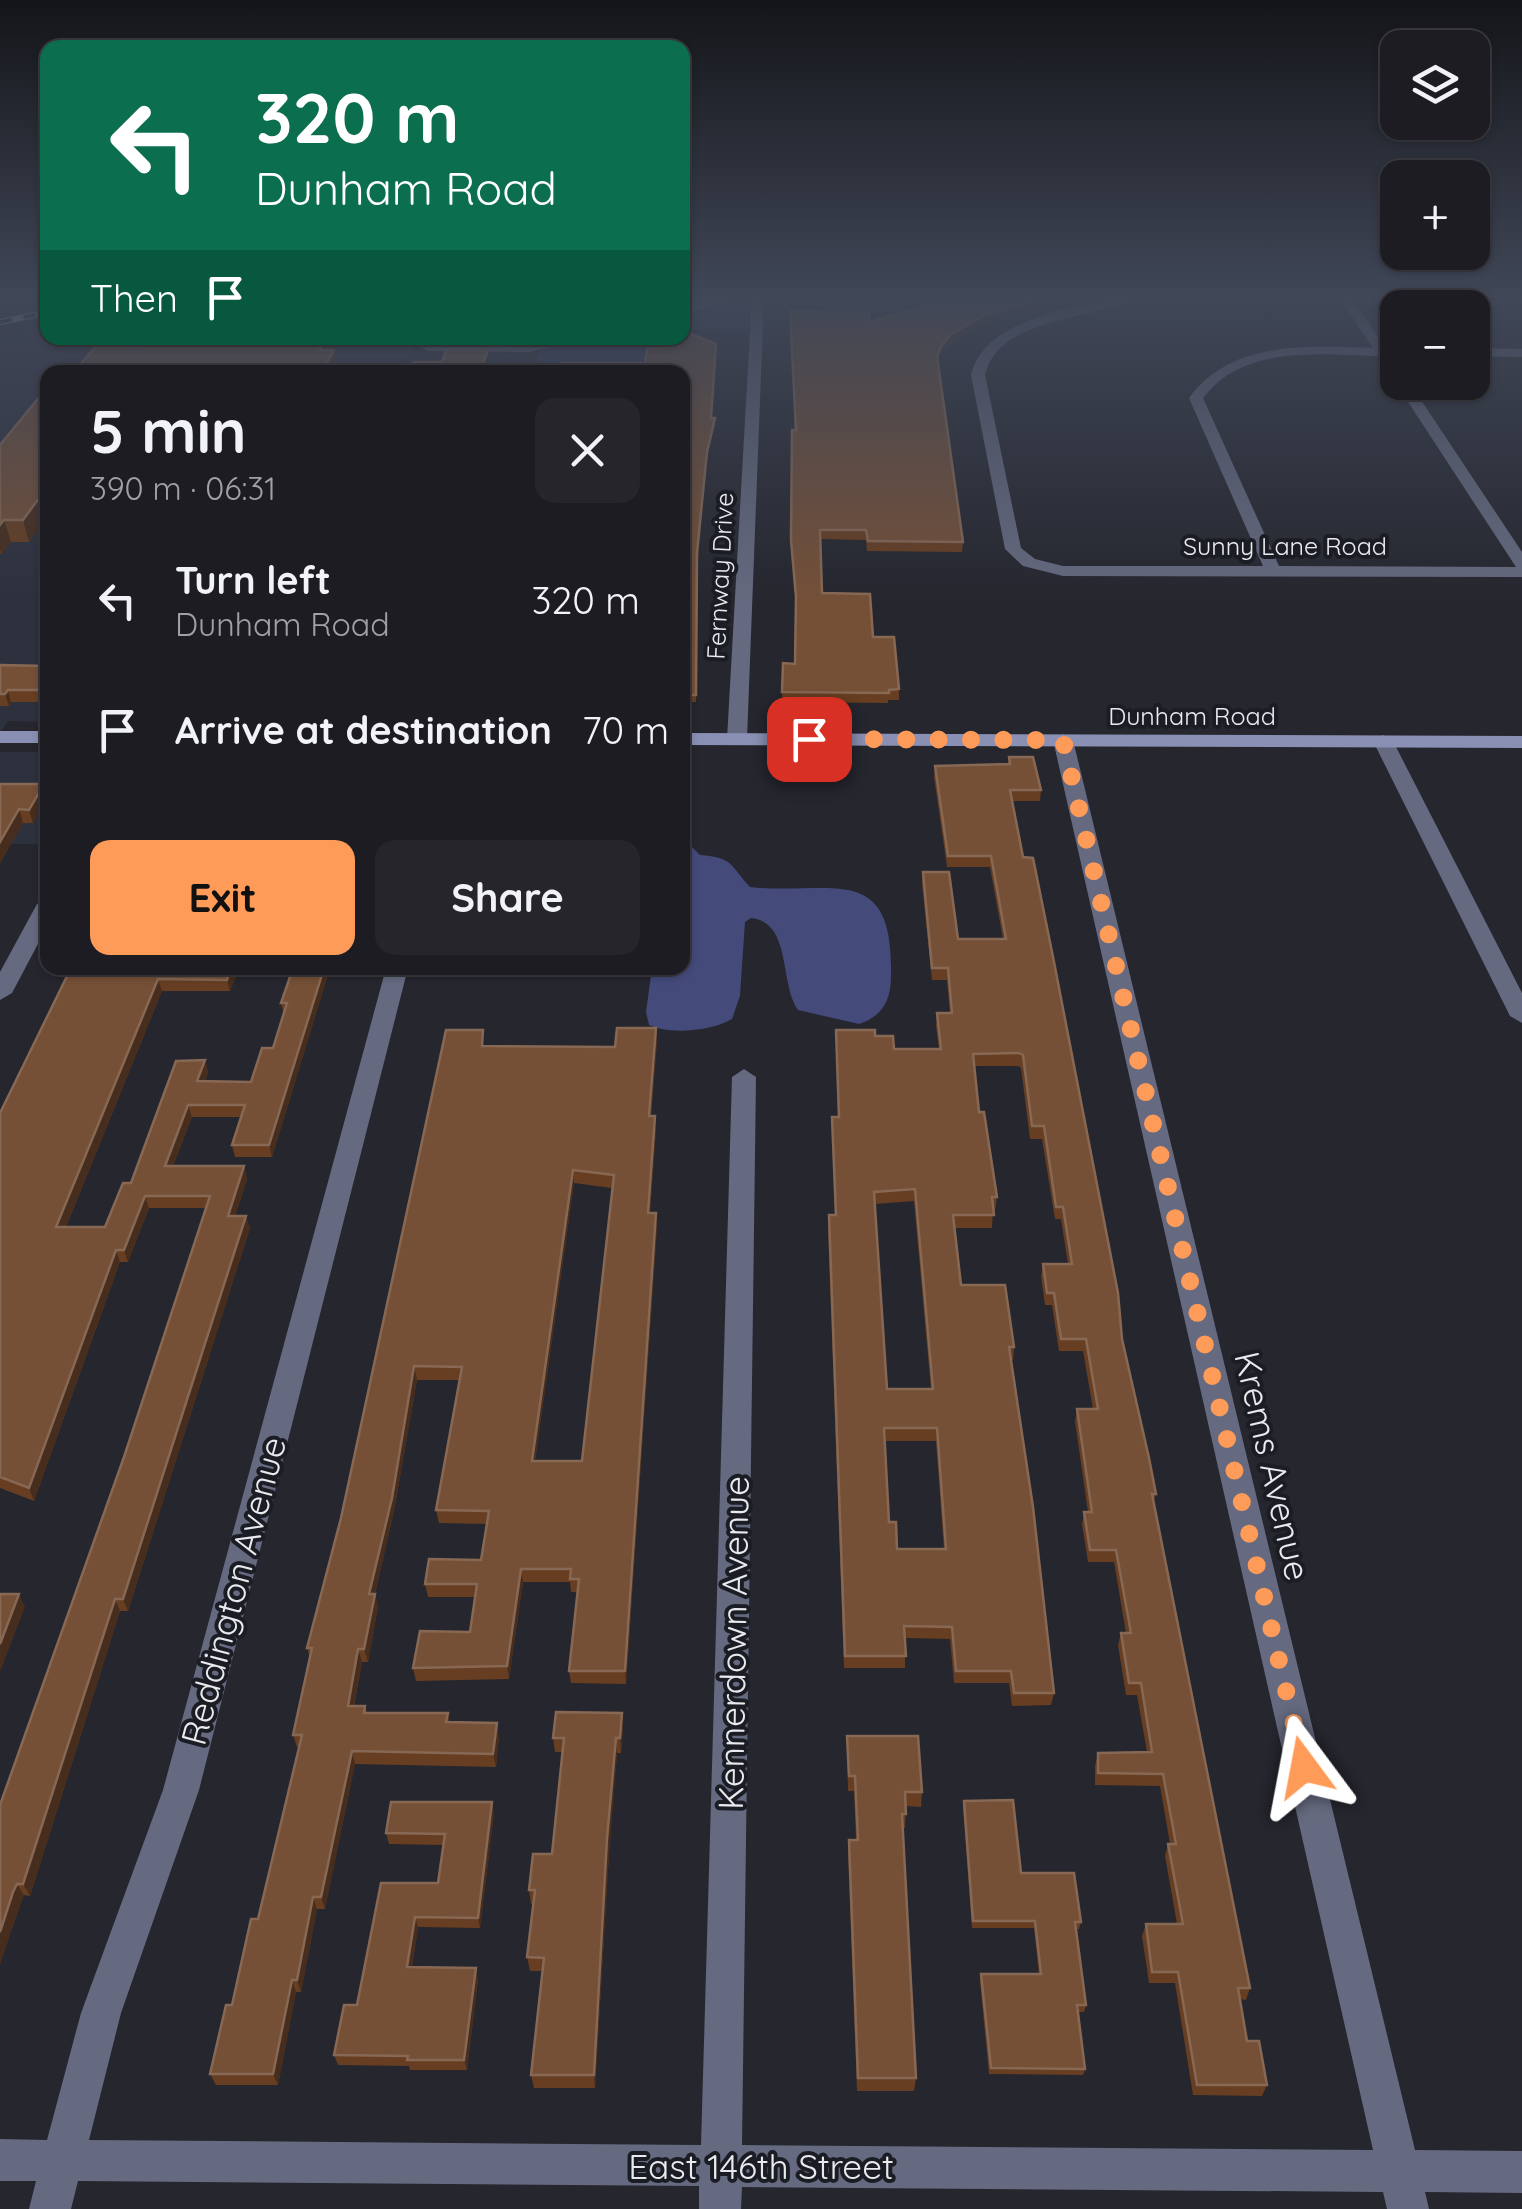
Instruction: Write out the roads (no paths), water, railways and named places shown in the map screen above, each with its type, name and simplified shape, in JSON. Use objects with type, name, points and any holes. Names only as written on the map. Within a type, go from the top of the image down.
[{"type":"street","name":"Fernway Drive","points":[[736,739],[753,399]]},
{"type":"street","name":"Sunny Lane Road","points":[[984,399],[1013,549],[1026,562],[1047,569],[1522,572]]},
{"type":"street","points":[[1196,399],[1273,572]]},
{"type":"street","points":[[1414,400],[1522,564]]},
{"type":"street","points":[[0,737],[40,737]]},
{"type":"street","name":"Dunham Road","points":[[690,739],[1522,742]]},
{"type":"street","name":"Krems Avenue","points":[[1063,740],[1403,2190]]},
{"type":"street","points":[[1383,741],[1522,1016]]},
{"type":"street","points":[[0,993],[40,919]]},
{"type":"street","name":"Reddington Avenue","points":[[50,2209],[101,2013],[181,1790],[395,975]]},
{"type":"street","name":"Kennerdown Avenue","points":[[720,2209],[744,1078]]},
{"type":"street","name":"East 146th Street","points":[[0,2160],[722,2166],[1403,2190],[1522,2172]]}]
